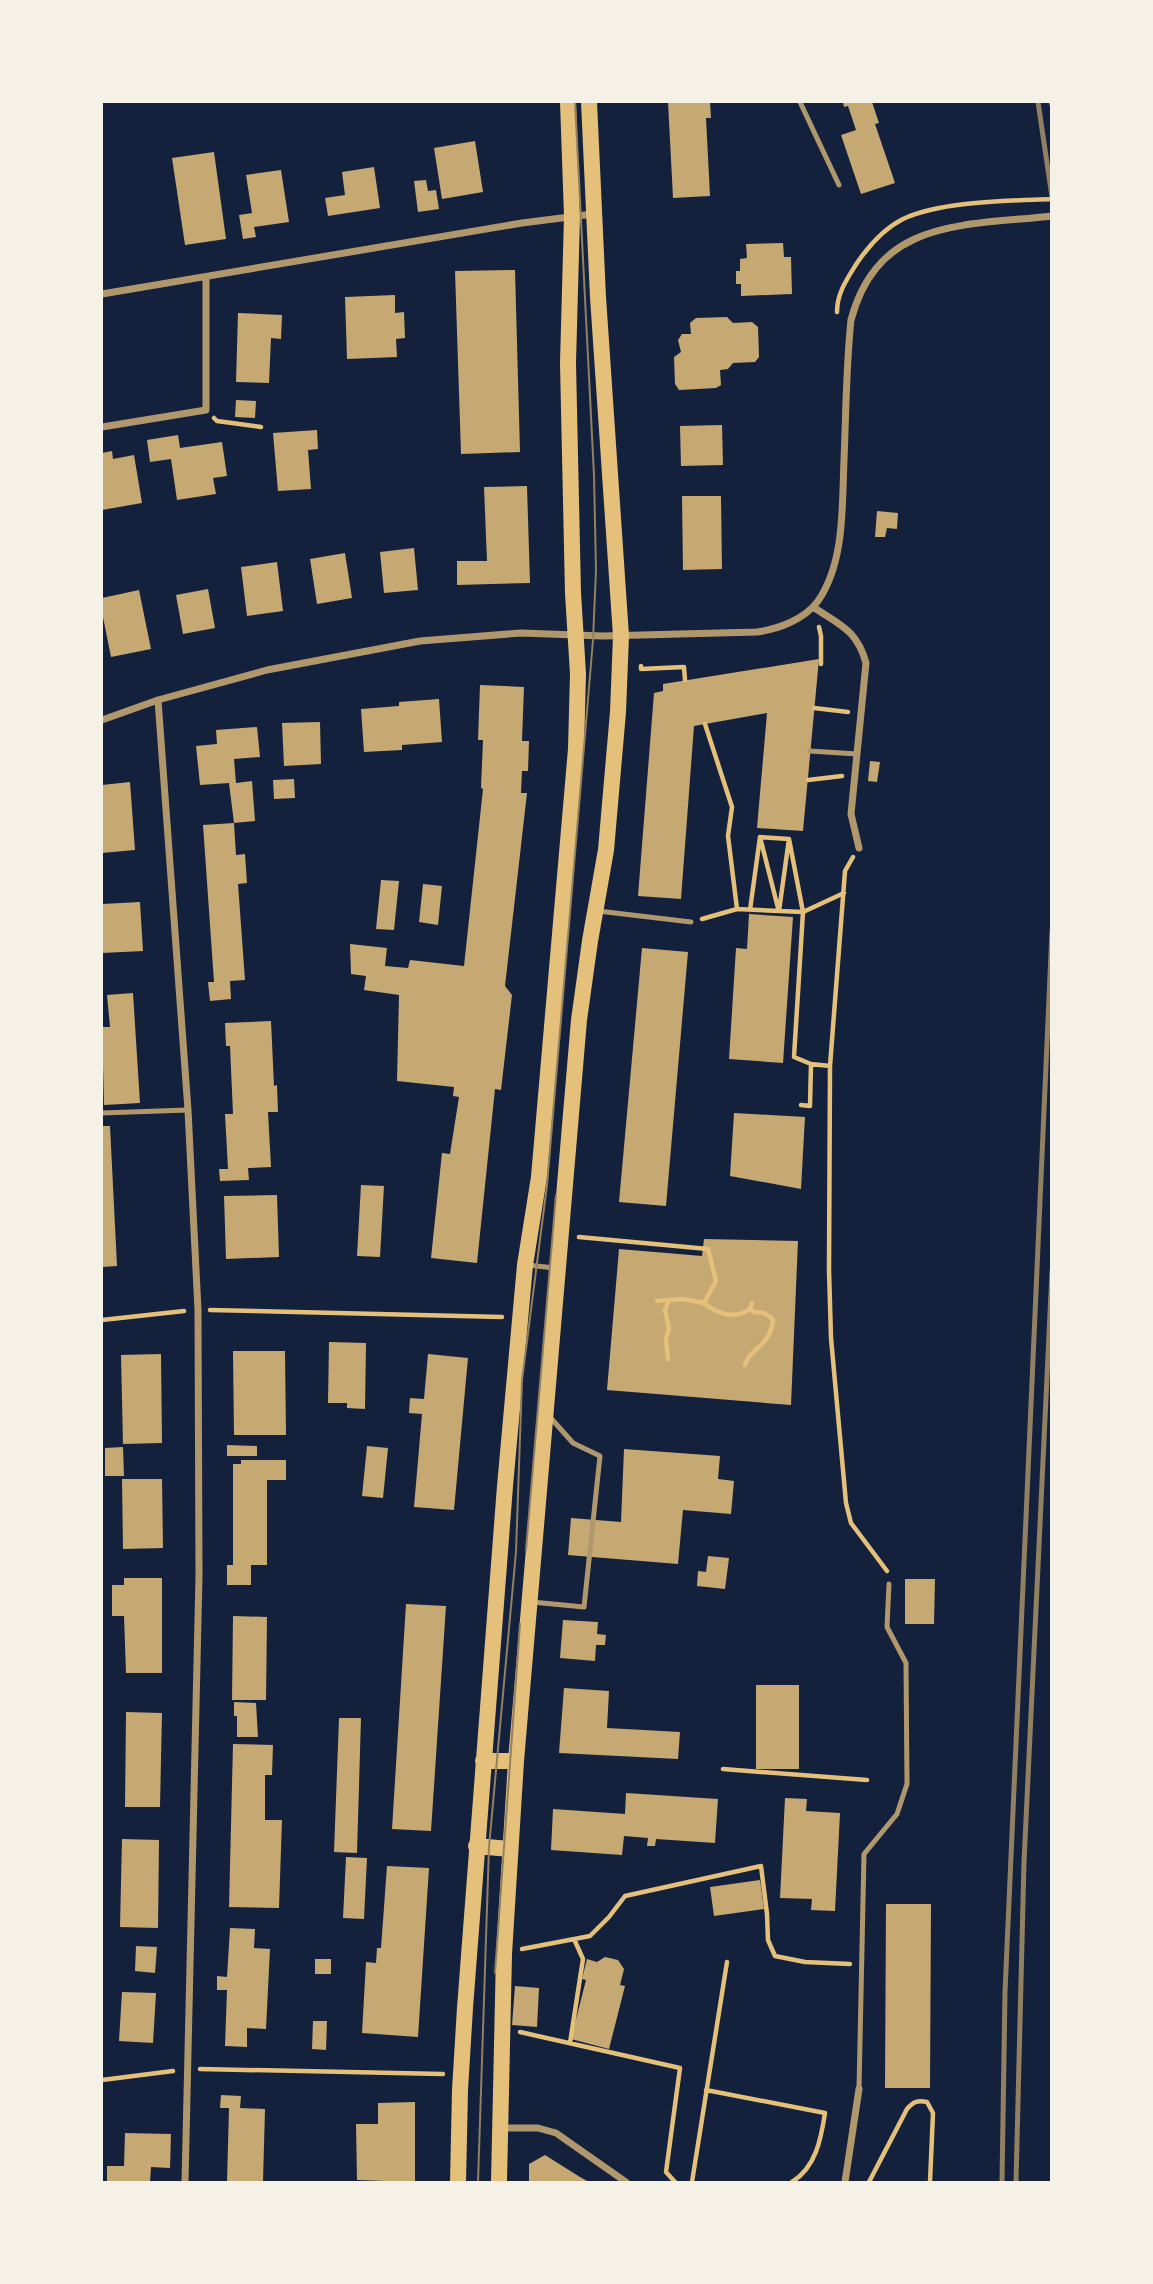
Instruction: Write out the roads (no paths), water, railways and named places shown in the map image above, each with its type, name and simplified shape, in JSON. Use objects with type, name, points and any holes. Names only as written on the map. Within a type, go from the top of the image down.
[{"type":"main road","points":[[458,2182],[460,2090],[476,1846],[525,1265],[539,1177],[576,749],[577,635],[573,593],[568,363],[572,216],[568,102]]},
{"type":"main road","points":[[499,2182],[504,1954],[516,1761],[579,1020],[606,850],[618,712],[621,636],[589,102]]},
{"type":"main road","points":[[483,1761],[516,1761]]},
{"type":"main road","points":[[476,1846],[510,1849]]},
{"type":"street","points":[[102,294],[508,225],[594,214]]},
{"type":"street","points":[[102,720],[158,700],[267,670],[404,643],[521,633],[641,636],[757,632],[800,617],[813,607],[828,584],[837,547],[843,488],[850,320],[869,274],[889,253],[923,235],[948,229],[1052,216]]},
{"type":"street","points":[[102,428],[206,410],[206,278]]},
{"type":"street","points":[[813,607],[848,630],[861,644],[866,663],[851,814],[859,848]]},
{"type":"street","points":[[158,700],[188,1110],[198,1310],[200,1576],[185,2182]]},
{"type":"street","points":[[845,2182],[859,2089]]},
{"type":"street","points":[[499,2128],[538,2128],[556,2133],[626,2182]]},
{"type":"lane","points":[[800,102],[839,185]]},
{"type":"lane","points":[[810,751],[857,754]]},
{"type":"lane","points":[[595,911],[691,922]]},
{"type":"lane","points":[[102,1113],[188,1110]]},
{"type":"lane","points":[[525,1265],[558,1268]]},
{"type":"lane","points":[[529,1602],[584,1608],[600,1455],[573,1443],[545,1411]]},
{"type":"lane","points":[[859,2089],[863,1854],[897,1814],[908,1784],[906,1663],[887,1627],[889,1584]]},
{"type":"tram line","points":[[478,2182],[489,1847],[516,1552],[522,1380],[547,1185],[593,640],[596,570],[594,475],[575,102]]},
{"type":"tram line","points":[[526,1550],[556,1195]]},
{"type":"tram line","points":[[495,1973],[520,1624]]},
{"type":"railway","points":[[1038,102],[1052,197]]},
{"type":"railway","points":[[1002,2182],[1005,1992],[1052,930]]},
{"type":"railway","points":[[1016,2182],[1024,1862],[1052,1271]]}]
